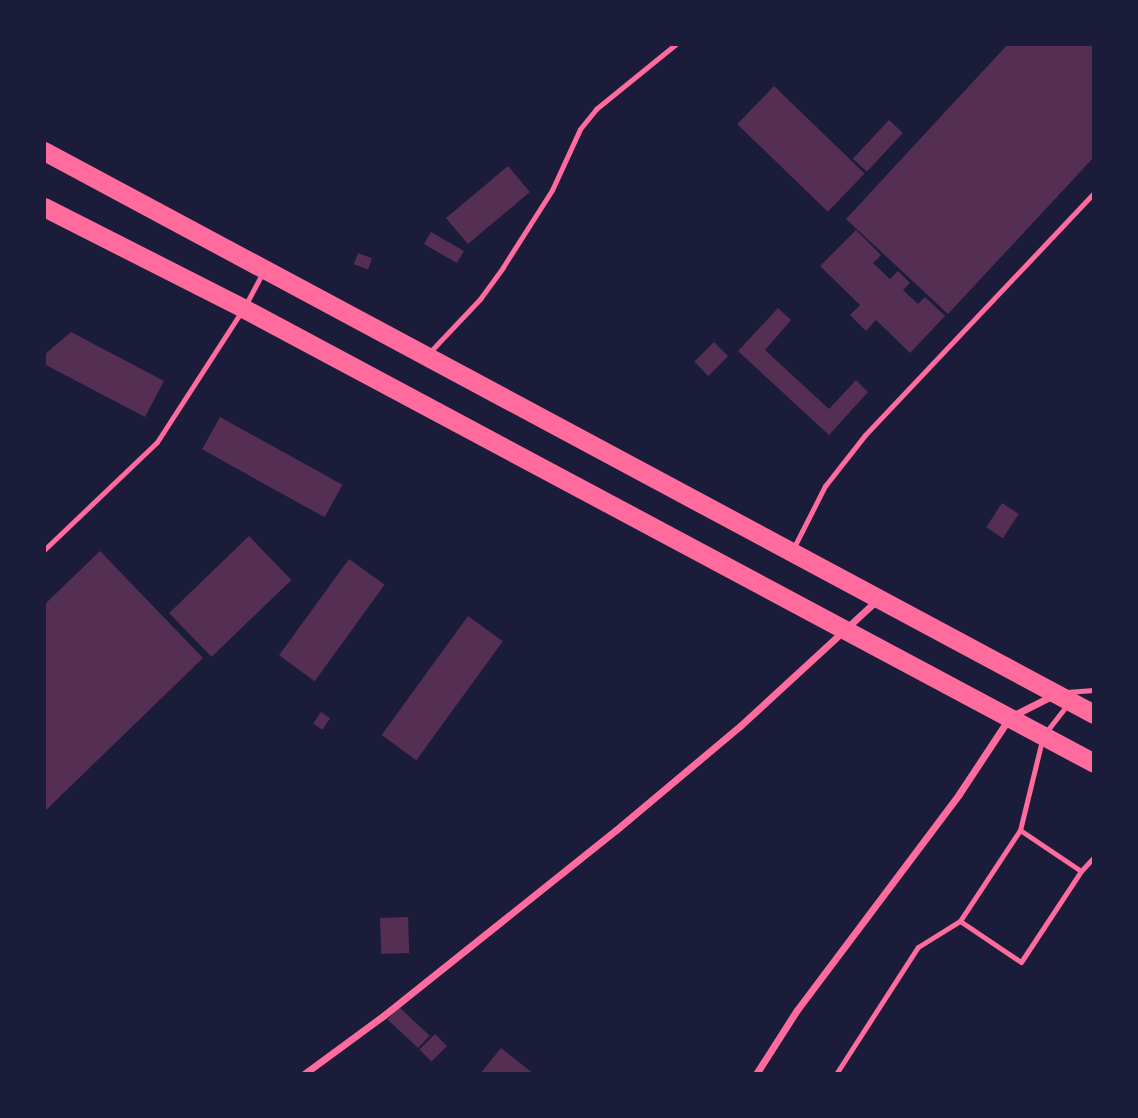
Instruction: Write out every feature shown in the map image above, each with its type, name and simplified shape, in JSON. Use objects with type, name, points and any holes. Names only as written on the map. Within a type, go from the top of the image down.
[{"type":"highway","points":[[44,151],[1094,714]]},
{"type":"highway","points":[[44,207],[243,308],[1094,763]]},
{"type":"street","points":[[304,1074],[383,1016],[616,830],[740,726],[879,598]]},
{"type":"street","points":[[757,1074],[797,1010],[959,794],[1010,717],[1064,698]]},
{"type":"lane","points":[[426,356],[480,299],[503,267],[552,190],[580,129],[605,102],[676,44]]},
{"type":"lane","points":[[791,552],[825,486],[865,435],[1094,193]]},
{"type":"lane","points":[[44,550],[157,442],[265,270]]},
{"type":"lane","points":[[836,1074],[918,947],[960,921],[1020,830],[1043,735],[1064,698],[1072,690],[1094,690]]},
{"type":"lane","points":[[1020,830],[1081,870]]},
{"type":"lane","points":[[960,921],[1021,962],[1081,870],[1094,857]]},
{"type":"building","points":[[1008,44],[1094,44],[1094,157],[948,314],[846,219]]},
{"type":"building","points":[[774,86],[865,174],[828,212],[737,124]]},
{"type":"building","points":[[889,120],[903,133],[867,172],[853,159]]},
{"type":"building","points":[[508,166],[530,192],[468,244],[446,218]]},
{"type":"building","points":[[856,230],[881,255],[873,263],[890,279],[898,271],[910,283],[903,290],[918,304],[925,297],[945,316],[910,353],[876,320],[866,331],[850,315],[860,305],[820,266]]},
{"type":"building","points":[[431,232],[464,251],[457,263],[424,244]]},
{"type":"building","points":[[358,253],[372,258],[368,269],[354,264]]},
{"type":"building","points":[[778,308],[791,320],[765,350],[829,409],[856,380],[868,392],[829,435],[738,351]]},
{"type":"building","points":[[71,332],[164,381],[145,417],[44,364],[44,355]]},
{"type":"building","points":[[714,342],[728,356],[708,376],[694,362]]},
{"type":"building","points":[[220,417],[342,485],[325,517],[202,449]]},
{"type":"building","points":[[1002,503],[1019,514],[1003,538],[986,527]]},
{"type":"building","points":[[249,536],[291,580],[212,657],[169,613]]},
{"type":"building","points":[[100,551],[203,658],[44,812],[44,605]]},
{"type":"building","points":[[349,559],[385,585],[315,681],[279,655]]},
{"type":"building","points":[[468,616],[503,641],[416,760],[382,735]]},
{"type":"building","points":[[321,712],[330,718],[322,730],[313,724]]},
{"type":"building","points":[[408,917],[409,953],[381,954],[380,918]]},
{"type":"building","points":[[399,1007],[430,1036],[418,1048],[387,1019]]},
{"type":"building","points":[[435,1034],[447,1046],[431,1062],[419,1050]]},
{"type":"building","points":[[501,1048],[534,1074],[480,1074]]}]
